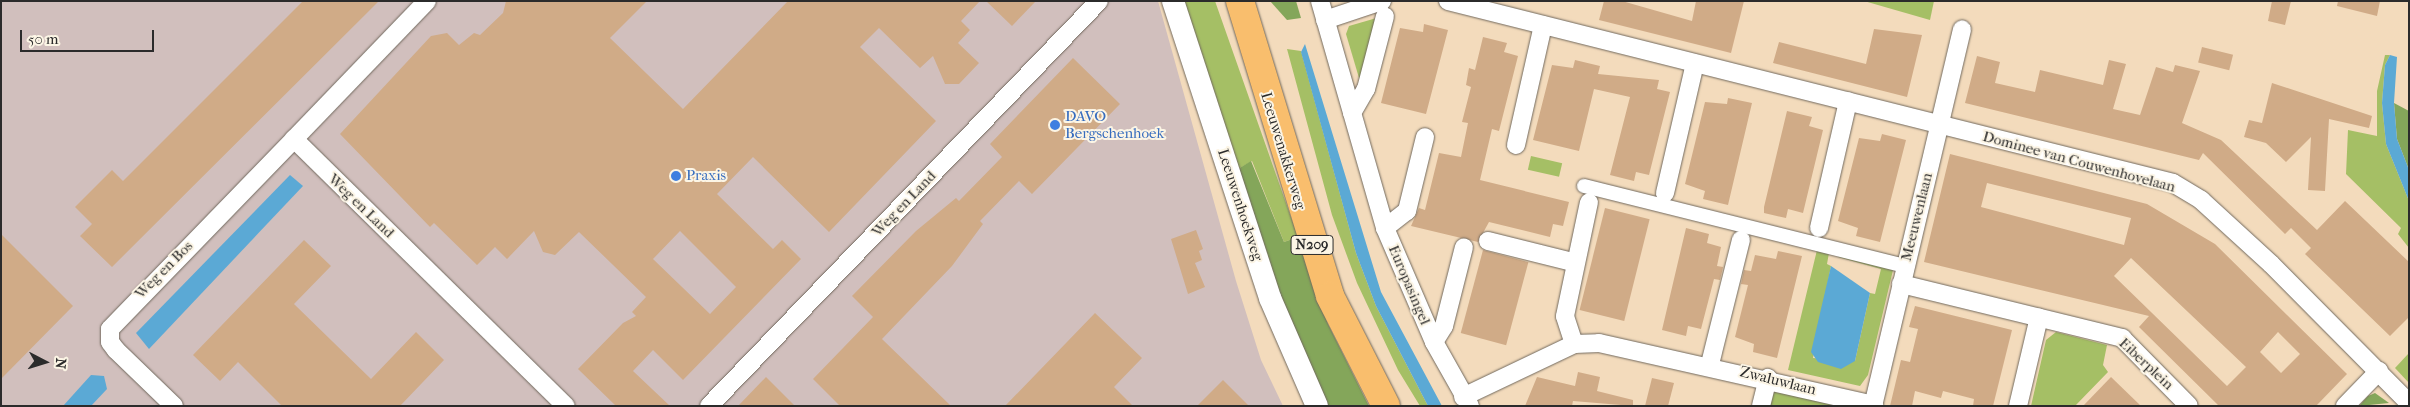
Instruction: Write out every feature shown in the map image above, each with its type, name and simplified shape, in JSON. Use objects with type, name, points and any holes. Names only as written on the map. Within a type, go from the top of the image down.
[{"type":"main road","name":"Leeuwenakkerweg","points":[[1240,1],[1324,280],[1386,406]]},
{"type":"street","points":[[294,140],[426,1]]},
{"type":"street","name":"Weg en Land","points":[[709,406],[1100,1]]},
{"type":"street","name":"Leeuwenhoekweg","points":[[1173,1],[1270,298],[1317,406]]},
{"type":"street","name":"Europasingel","points":[[1320,1],[1385,228],[1434,342],[1467,401]]},
{"type":"street","name":"Dominee van Couwenhovelaan","points":[[1448,1],[2173,184],[2208,206],[2379,371],[2391,386],[2409,403]]},
{"type":"street","points":[[1325,20],[1384,8],[1366,89],[1352,113]]},
{"type":"street","points":[[1516,145],[1544,25]]},
{"type":"street","name":"Meeuwenlaan","points":[[1874,405],[1962,29]]},
{"type":"street","points":[[1665,193],[1694,63]]},
{"type":"street","points":[[1819,228],[1848,101]]},
{"type":"street","name":"Europasingel","points":[[1385,228],[1407,211],[1425,137]]},
{"type":"street","name":"Weg en Bos","points":[[174,406],[116,350],[110,342],[110,329],[294,140]]},
{"type":"street","name":"Weg en Land","points":[[294,140],[566,406]]},
{"type":"street","points":[[1574,344],[1565,316],[1586,194],[1905,266]]},
{"type":"street","points":[[1710,364],[1741,240]]},
{"type":"street","points":[[1488,241],[1573,262]]},
{"type":"street","name":"Europasingel","points":[[1434,342],[1444,326],[1464,247]]},
{"type":"street","name":"Eiberplein","points":[[1901,284],[2122,338],[2189,406]]},
{"type":"street","points":[[2018,406],[2039,317]]},
{"type":"street","name":"Zwaluwlaan","points":[[1467,401],[1574,344],[1628,346],[1710,364],[1874,405]]},
{"type":"street","points":[[2345,406],[2379,371]]},
{"type":"street","points":[[1761,406],[1768,378]]},
{"type":"shaded area","points":[[1,1],[1158,1],[1236,281],[1261,360],[1283,406],[1,406]]},
{"type":"green space","points":[[1183,1],[1215,1],[1298,237],[1284,242],[1252,161],[1238,169]]},
{"type":"green space","points":[[1270,1],[1296,1],[1301,18],[1287,20]]},
{"type":"green space","points":[[1864,1],[1934,1],[1930,20]]},
{"type":"green space","points":[[1380,17],[1362,88],[1346,34],[1349,26]]},
{"type":"green space","points":[[1287,49],[1301,51],[1356,253],[1376,306],[1428,406],[1420,406],[1398,370],[1357,283],[1332,215]]},
{"type":"green space","points":[[2385,55],[2390,55],[2385,65],[2382,103],[2386,144],[2409,201],[2409,248],[2398,234],[2401,228],[2346,174],[2348,130],[2377,136],[2377,91]]},
{"type":"green space","points":[[2394,103],[2409,111],[2409,170],[2397,139]]},
{"type":"green space","points":[[1531,156],[1562,163],[1559,177],[1528,170]]},
{"type":"green space","points":[[1251,161],[1284,242],[1298,237],[1328,324],[1369,406],[1325,406],[1297,352],[1238,169]]},
{"type":"green space","points":[[1817,250],[1829,253],[1827,264],[1831,266],[1813,358],[1855,361],[1870,293],[1875,294],[1881,269],[1838,257],[1839,252],[1894,266],[1868,375],[1860,386],[1788,370]]},
{"type":"green space","points":[[2056,332],[2107,345],[2103,365],[2108,372],[2075,406],[2031,406],[2046,340]]},
{"type":"green space","points":[[2409,353],[2409,383],[2395,368]]},
{"type":"green space","points":[[1772,388],[1849,406],[1767,406]]},
{"type":"green space","points":[[2375,393],[2389,403],[2359,406],[2368,396]]},
{"type":"water","points":[[1305,44],[1381,292],[1442,406],[1428,406],[1376,306],[1356,253],[1301,52]]},
{"type":"water","points":[[2390,55],[2397,57],[2394,103],[2397,139],[2409,170],[2409,201],[2386,144],[2382,103],[2385,65]]},
{"type":"water","points":[[290,175],[303,186],[149,349],[136,333]]},
{"type":"water","points":[[1831,266],[1870,293],[1855,361],[1841,369],[1818,362],[1811,352]]},
{"type":"water","points":[[91,375],[104,376],[107,389],[91,406],[63,406]]},
{"type":"building","points":[[303,1],[379,1],[112,267],[80,236],[92,224],[75,207],[112,170],[123,181]]},
{"type":"building","points":[[506,1],[647,1],[610,38],[683,109],[788,1],[980,1],[961,21],[970,30],[958,43],[979,63],[959,84],[945,84],[933,56],[920,68],[879,28],[860,47],[936,121],[829,232],[753,157],[717,194],[773,249],[782,240],[801,259],[683,380],[653,350],[633,371],[670,406],[616,406],[578,369],[623,323],[636,316],[632,312],[646,297],[579,232],[555,255],[543,252],[534,231],[507,259],[495,247],[477,265],[434,223],[430,227],[340,134],[431,36],[447,33],[459,45],[474,33],[480,35],[503,13]],"holes":[[[680,231],[736,287],[710,314],[653,259]]]},
{"type":"building","points":[[986,1],[1036,1],[1012,26]]},
{"type":"building","points":[[1604,1],[1622,1],[1692,21],[1696,1],[1744,1],[1731,53],[1599,20]]},
{"type":"building","points":[[2272,1],[2291,1],[2285,25],[2268,21]]},
{"type":"building","points":[[2338,1],[2380,1],[2377,16],[2337,6]]},
{"type":"building","points":[[1424,24],[1448,30],[1426,114],[1381,103],[1400,28],[1423,32]]},
{"type":"building","points":[[1874,29],[1922,35],[1907,97],[1773,63],[1779,42],[1866,64]]},
{"type":"building","points":[[1483,37],[1507,43],[1504,52],[1518,56],[1499,131],[1492,129],[1480,180],[1569,202],[1563,226],[1553,224],[1550,237],[1489,222],[1478,242],[1411,226],[1419,208],[1425,210],[1439,153],[1461,157],[1468,123],[1462,122],[1471,87],[1466,85],[1469,68],[1475,70]]},
{"type":"building","points":[[2202,47],[2233,55],[2229,70],[2198,63]]},
{"type":"building","points":[[1977,56],[2000,62],[1995,83],[2035,92],[2040,70],[2103,85],[2109,60],[2126,64],[2113,109],[2140,115],[2156,67],[2173,72],[2175,65],[2200,71],[2182,123],[2221,140],[2317,230],[2345,201],[2409,262],[2409,317],[2390,336],[2305,254],[2311,248],[2291,228],[2285,234],[2203,153],[2199,160],[1965,103]]},
{"type":"building","points":[[1073,58],[1120,104],[1032,194],[1019,181],[980,221],[983,224],[952,266],[882,339],[951,406],[840,406],[813,379],[873,317],[852,296],[916,231],[956,198],[959,201],[1002,157],[990,144]]},
{"type":"building","points":[[1575,60],[1600,66],[1598,74],[1659,80],[1657,89],[1670,92],[1649,175],[1636,172],[1634,181],[1610,175],[1630,97],[1594,89],[1579,151],[1533,140],[1552,65],[1573,68]]},
{"type":"building","points":[[2272,83],[2372,116],[2369,128],[2329,119],[2325,191],[2308,190],[2311,137],[2286,162],[2266,143],[2244,137],[2249,120],[2262,123]]},
{"type":"building","points":[[1728,98],[1752,103],[1728,205],[1703,199],[1705,191],[1685,184],[1705,102],[1727,104]]},
{"type":"building","points":[[1787,111],[1812,117],[1809,126],[1823,130],[1803,213],[1788,209],[1786,218],[1764,213],[1764,207]]},
{"type":"building","points":[[1882,134],[1906,140],[1880,242],[1856,236],[1858,228],[1838,221],[1859,138],[1880,141]]},
{"type":"building","points":[[1950,154],[2147,204],[2215,244],[2347,374],[2316,406],[2219,406],[2139,327],[2149,316],[1924,262]],"holes":[[[1987,183],[2131,218],[2124,245],[1981,207]],[[2131,258],[2246,367],[2227,386],[2114,276]],[[2278,332],[2300,354],[2281,373],[2260,352]]]},
{"type":"building","points":[[1605,208],[1650,219],[1624,321],[1580,310]]},
{"type":"building","points":[[1686,228],[1709,234],[1707,243],[1721,247],[1717,266],[1723,267],[1720,280],[1714,279],[1701,329],[1688,326],[1686,336],[1662,330]]},
{"type":"building","points":[[1196,230],[1203,249],[1199,251],[1202,260],[1195,263],[1205,287],[1188,294],[1171,239]]},
{"type":"building","points":[[1,234],[73,306],[1,379]]},
{"type":"building","points":[[304,240],[331,266],[294,304],[371,379],[416,332],[444,360],[400,406],[282,406],[238,362],[220,381],[193,355]]},
{"type":"building","points":[[1483,250],[1528,262],[1506,345],[1461,333]]},
{"type":"building","points":[[1778,251],[1802,256],[1777,358],[1753,352],[1754,344],[1735,337],[1748,285],[1741,284],[1744,270],[1751,271],[1755,255],[1776,259]]},
{"type":"building","points":[[1915,306],[2012,330],[1993,406],[1973,406],[1974,399],[1943,391],[1941,398],[1915,391],[1912,406],[1890,406],[1901,360],[1910,362],[1918,329],[1909,327]]},
{"type":"building","points":[[1095,313],[1142,358],[1114,387],[1133,406],[1005,406]]},
{"type":"building","points":[[1578,372],[1600,377],[1597,391],[1633,400],[1633,406],[1573,401],[1572,406],[1525,406],[1537,377],[1575,386]]},
{"type":"building","points":[[766,377],[795,406],[738,406]]},
{"type":"building","points":[[2111,377],[2141,406],[2083,406]]},
{"type":"building","points":[[1652,378],[1674,383],[1668,406],[1645,406]]},
{"type":"building","points":[[1223,380],[1249,406],[1197,406]]},
{"type":"place","name":"DAVO Bergschenhoek","points":[[1055,125]]},
{"type":"place","name":"Praxis","points":[[676,176]]}]
